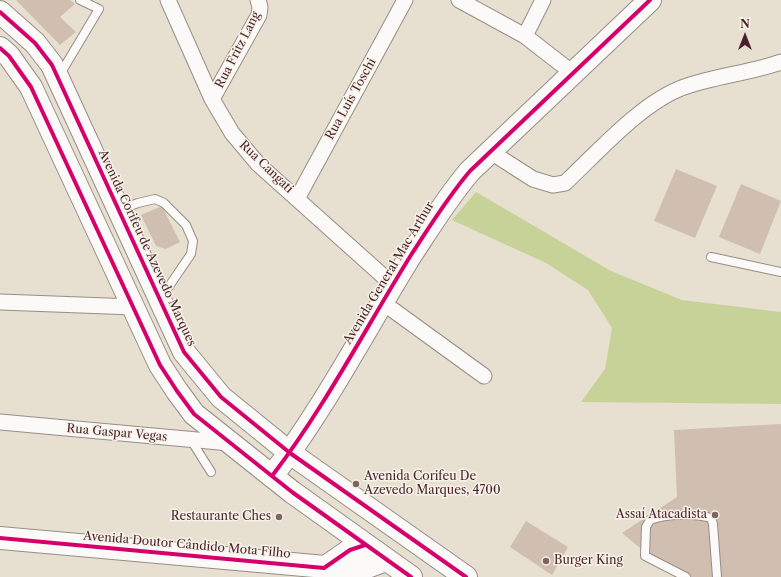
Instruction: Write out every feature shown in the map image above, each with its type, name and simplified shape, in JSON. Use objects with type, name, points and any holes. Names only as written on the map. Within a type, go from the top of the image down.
[{"type":"main road","name":"Avenida General Mac Arthur","points":[[272,476],[290,453],[448,198],[470,171],[574,74],[650,0]]},
{"type":"main road","name":"Avenida Corifeu de Azevedo Marques","points":[[0,12],[35,43],[52,66],[184,352],[217,391],[290,453],[466,577]]},
{"type":"main road","points":[[0,48],[9,56],[31,87],[160,365],[176,391],[194,414],[272,476],[411,577]]},
{"type":"main road","points":[[324,568],[350,550],[402,532]]},
{"type":"main road","name":"Avenida Doutor Cândido Mota Filho","points":[[0,538],[324,568],[361,573],[386,560]]},
{"type":"street","name":"Rua Cangati","points":[[168,0],[212,99],[232,133],[258,164],[298,198],[388,294],[484,376]]},
{"type":"street","name":"Rua Fritz Lang","points":[[212,99],[259,15],[260,7],[258,0]]},
{"type":"street","name":"Rua Luís Toschi","points":[[298,198],[405,0]]},
{"type":"street","points":[[459,0],[524,36],[574,74]]},
{"type":"street","points":[[524,36],[543,0]]},
{"type":"street","points":[[491,152],[533,178],[553,185],[566,183],[645,109],[665,96],[684,87],[781,62]]},
{"type":"street","points":[[0,302],[134,307]]},
{"type":"street","name":"Rua Gaspar Vegas","points":[[0,422],[233,444]]},
{"type":"lane","points":[[58,78],[99,9],[80,0]]},
{"type":"lane","points":[[119,211],[138,203],[155,199],[164,203],[186,225],[193,241],[191,254],[160,300]]},
{"type":"lane","points":[[711,257],[781,272]]},
{"type":"lane","points":[[191,440],[211,472]]},
{"type":"lane","points":[[686,577],[645,556],[646,527],[650,520],[658,517],[678,516],[711,518],[713,524],[717,577]]},
{"type":"green space","points":[[476,192],[611,271],[682,300],[781,312],[781,404],[581,402],[605,369],[612,328],[588,290],[546,263],[452,220]]},
{"type":"building","points":[[16,0],[70,0],[75,4],[60,17],[76,32],[60,45]]},
{"type":"building","points":[[676,169],[717,186],[695,238],[654,221]]},
{"type":"building","points":[[741,184],[781,201],[760,254],[719,237]]},
{"type":"building","points":[[162,206],[180,242],[166,249],[156,246],[141,215]]},
{"type":"building","name":"Assaí Atacadista","points":[[781,424],[781,577],[675,577],[622,533],[677,497],[674,430]]},
{"type":"building","name":"Burger King","points":[[526,521],[568,547],[552,575],[510,547]]},
{"type":"cycle path","points":[[272,476],[310,423],[411,255],[454,191],[470,171],[650,0]]},
{"type":"cycle path","points":[[0,12],[35,43],[52,65],[184,352],[221,397],[290,453],[466,577]]},
{"type":"cycle path","points":[[0,48],[9,56],[31,87],[160,365],[194,414],[292,492],[411,577]]},
{"type":"cycle path","points":[[0,538],[324,568],[350,550],[365,545]]},
{"type":"place","name":"Avenida Corifeu De Azevedo Marques, 4700","points":[[356,484]]},
{"type":"place","name":"Assaí Atacadista","points":[[715,515]]},
{"type":"place","name":"Restaurante Ches","points":[[279,517]]},
{"type":"place","name":"Burger King","points":[[546,561]]}]
